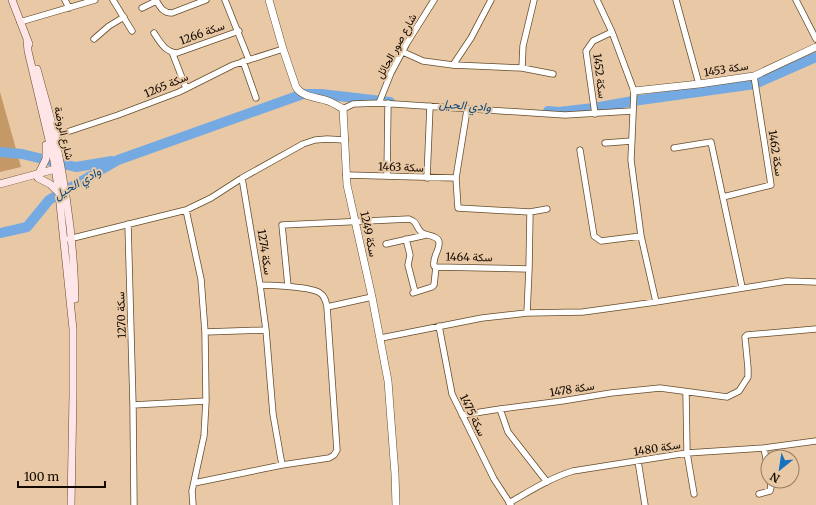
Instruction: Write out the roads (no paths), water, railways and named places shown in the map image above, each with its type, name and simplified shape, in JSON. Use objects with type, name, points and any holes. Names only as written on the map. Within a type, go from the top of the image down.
[{"type":"main road","name":"شارع الروضة","points":[[12,0],[32,50],[55,136],[59,194],[68,239]]},
{"type":"main road","name":"شارع الروضة","points":[[27,40],[39,97],[58,170],[75,284],[71,505]]},
{"type":"main road","points":[[38,175],[46,160],[47,151],[40,114],[39,97]]},
{"type":"main road","points":[[0,184],[14,181],[24,181],[38,175],[58,170]]},
{"type":"main road","points":[[38,175],[50,184],[59,194]]},
{"type":"street","points":[[65,0],[69,8]]},
{"type":"street","points":[[20,22],[95,0]]},
{"type":"street","points":[[113,0],[132,31]]},
{"type":"street","points":[[142,8],[156,0],[163,10],[167,13],[172,13],[206,0]]},
{"type":"street","points":[[225,0],[238,31],[256,98]]},
{"type":"street","points":[[269,0],[283,49],[299,92],[328,101],[343,109],[353,104],[388,103],[467,110],[565,115],[632,111]]},
{"type":"street","name":"شارع صور الحائل","points":[[379,103],[391,73],[434,0]]},
{"type":"street","points":[[453,65],[471,38],[491,0]]},
{"type":"street","points":[[522,68],[524,46],[534,0]]},
{"type":"street","points":[[597,0],[612,32],[634,91],[631,160],[641,236],[656,302]]},
{"type":"street","points":[[676,0],[699,84]]},
{"type":"street","points":[[796,0],[816,39]]},
{"type":"street","points":[[94,39],[109,26],[124,17]]},
{"type":"street","name":"سكة 1266","points":[[154,33],[165,48],[172,52],[182,51],[238,31]]},
{"type":"street","name":"سكة 1452","points":[[595,114],[586,51],[593,41],[612,32]]},
{"type":"street","name":"سكة 1453","points":[[634,91],[754,76],[816,47]]},
{"type":"street","name":"سكة 1265","points":[[55,136],[118,115],[186,88],[225,68],[283,49]]},
{"type":"street","name":"سكة 1266","points":[[172,52],[186,88]]},
{"type":"street","points":[[403,52],[423,62],[522,68],[553,74]]},
{"type":"street","name":"سكة 1462","points":[[723,196],[771,185],[754,76]]},
{"type":"street","points":[[387,176],[388,103]]},
{"type":"street","points":[[427,178],[430,106]]},
{"type":"street","name":"سكة 1249","points":[[343,109],[346,185],[381,338],[388,381],[396,505]]},
{"type":"street","points":[[467,110],[456,178],[458,208],[530,212],[547,209]]},
{"type":"street","points":[[68,239],[186,210],[211,198],[242,178],[303,144],[321,139],[345,140]]},
{"type":"street","points":[[605,144],[632,141]]},
{"type":"street","points":[[674,148],[710,142],[742,287]]},
{"type":"street","points":[[580,150],[594,236],[601,241],[641,236]]},
{"type":"street","name":"سكة 1463","points":[[346,175],[456,178]]},
{"type":"street","name":"سكة 1274","points":[[242,178],[260,285],[266,330],[273,414],[282,465]]},
{"type":"street","points":[[186,210],[201,279],[205,332],[206,401],[204,436],[194,483],[193,505]]},
{"type":"street","points":[[527,313],[530,212]]},
{"type":"street","name":"سكة 1464","points":[[288,286],[282,225],[409,218],[414,221],[421,232],[426,235],[436,237],[439,240],[433,261],[434,266],[436,267],[529,269]]},
{"type":"street","name":"سكة 1270","points":[[128,224],[134,505]]},
{"type":"street","points":[[386,244],[426,235]]},
{"type":"street","points":[[406,239],[410,254],[408,265],[414,292],[432,287],[434,285],[436,267]]},
{"type":"street","points":[[381,338],[482,318],[527,313],[583,312],[787,281],[816,282]]},
{"type":"street","points":[[194,483],[282,465],[329,458],[334,455],[337,450],[327,307],[325,298],[321,293],[314,290],[288,286],[260,285]]},
{"type":"street","points":[[327,307],[372,297]]},
{"type":"street","name":"سكة 1475","points":[[439,326],[452,394],[494,479],[510,504]]},
{"type":"street","name":"سكة 1478","points":[[462,415],[500,408],[660,388],[727,397],[739,391],[748,377],[746,335],[816,329]]},
{"type":"street","points":[[205,332],[266,330]]},
{"type":"street","points":[[686,392],[687,453],[694,494]]},
{"type":"street","points":[[133,405],[206,401]]},
{"type":"street","points":[[500,408],[508,432],[547,482]]},
{"type":"street","name":"سكة 1480","points":[[510,504],[560,475],[573,471],[687,453],[764,448],[816,441]]},
{"type":"street","points":[[638,461],[645,505]]},
{"type":"street","points":[[758,494],[770,489]]},
{"type":"waterway","name":"وادي الحيل","points":[[548,111],[559,112],[594,108],[755,84],[816,57]]},
{"type":"waterway","name":"وادي الحيل","points":[[0,233],[27,227],[49,200],[118,160],[303,94],[321,94],[390,102]]},
{"type":"waterway","name":"وادي الحيل","points":[[0,152],[22,154],[76,167],[112,161]]}]
